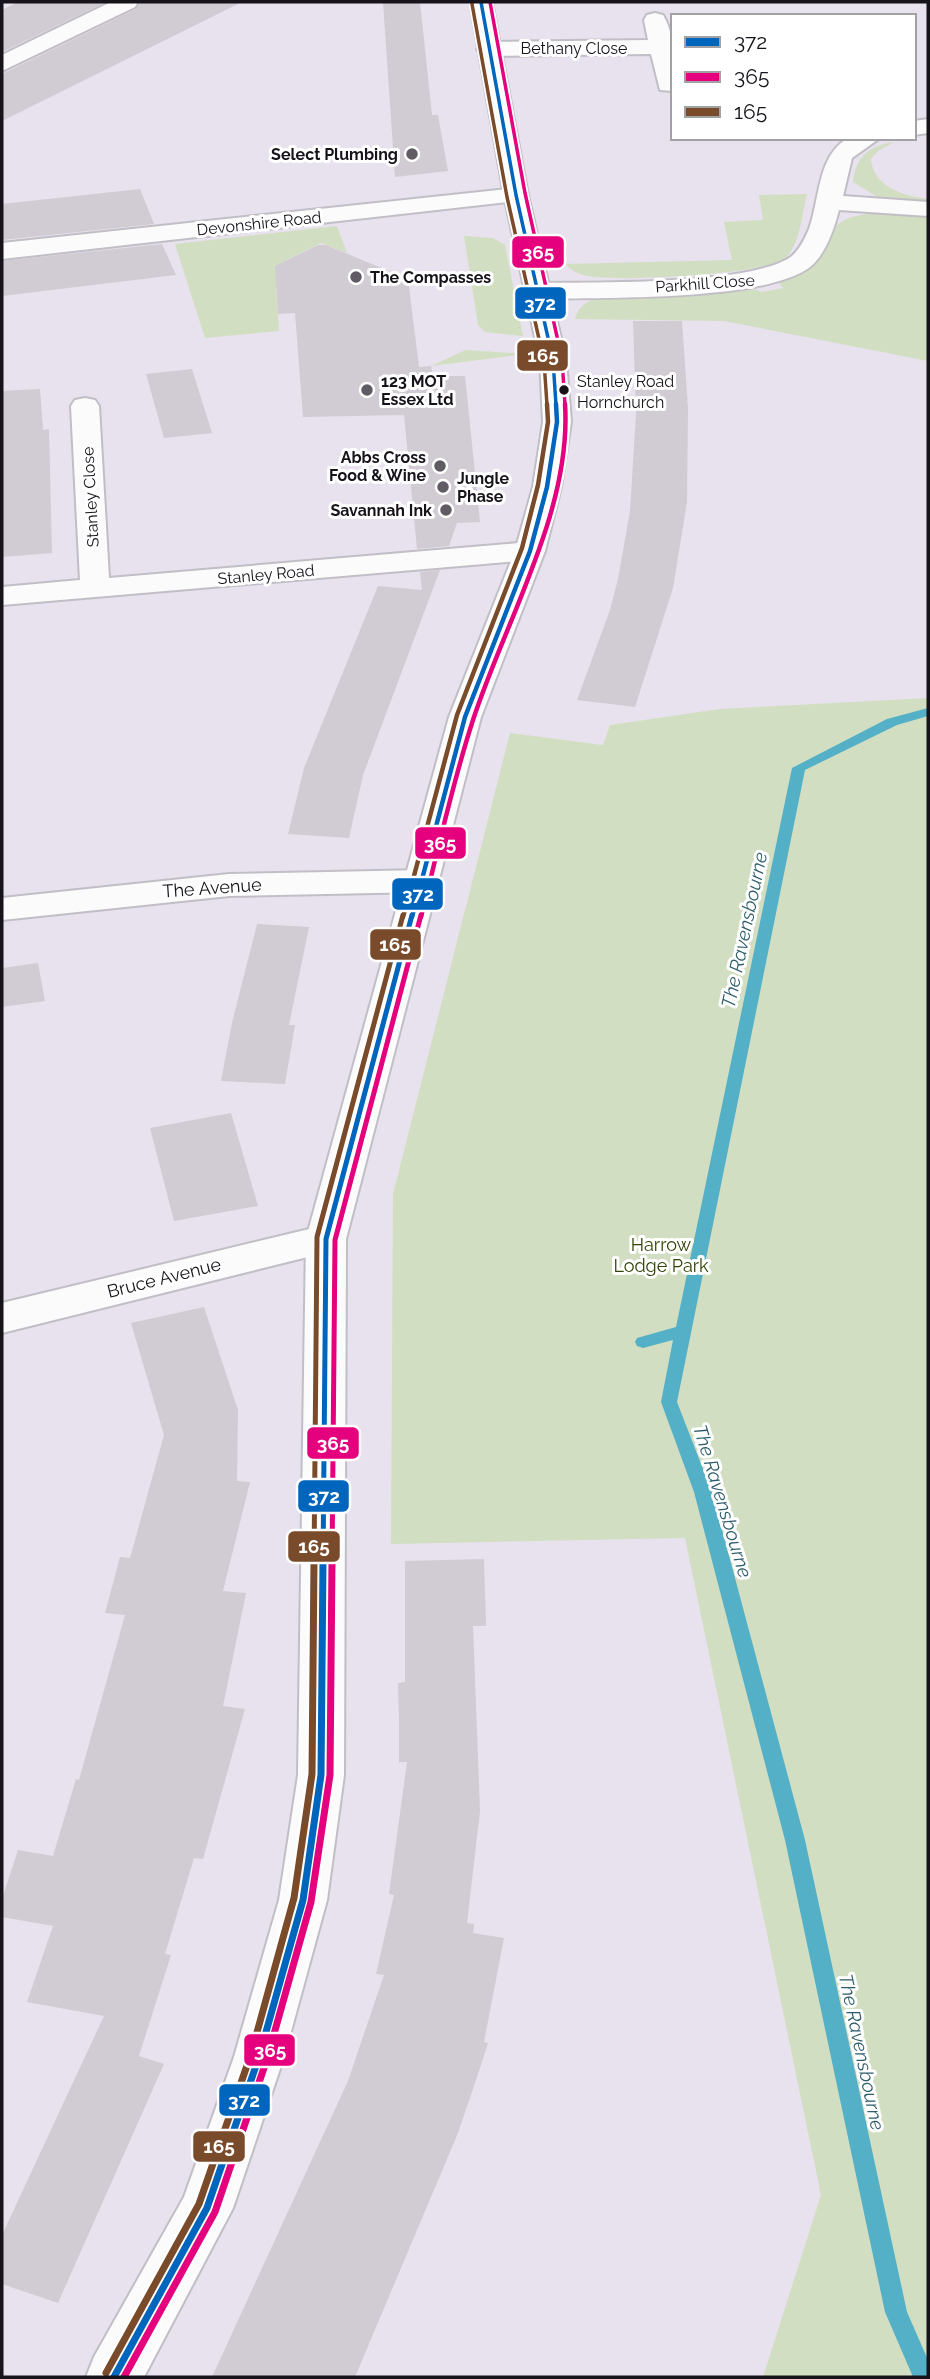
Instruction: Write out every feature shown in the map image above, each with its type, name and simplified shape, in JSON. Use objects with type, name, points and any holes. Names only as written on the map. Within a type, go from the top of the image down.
[{"type":"street","points":[[2,64],[127,2]]},
{"type":"street","points":[[114,2377],[207,2208],[259,2057],[303,1900],[321,1775],[326,1239],[408,929],[424,881],[465,717],[530,551],[547,487],[557,422],[554,360],[516,195],[481,2]]},
{"type":"street","points":[[655,20],[668,85]]},
{"type":"street","name":"Bethany Close","points":[[488,49],[660,47]]},
{"type":"street","name":"Parkhill Close","points":[[538,292],[759,280],[779,274],[807,256],[829,202],[838,161],[845,150],[864,140]]},
{"type":"street","name":"Devonshire Road","points":[[2,251],[516,195]]},
{"type":"street","points":[[829,202],[928,209]]},
{"type":"street","name":"Stanley Close","points":[[85,406],[95,588]]},
{"type":"street","name":"Stanley Road","points":[[2,596],[530,551]]},
{"type":"street","name":"The Avenue","points":[[2,909],[229,885],[424,881]]},
{"type":"street","name":"Bruce Avenue","points":[[2,1318],[326,1239]]},
{"type":"green space","points":[[894,142],[878,151],[871,159],[877,177],[891,188],[928,199],[928,202],[876,196],[853,182],[857,165],[865,154],[877,146]]},
{"type":"green space","points":[[807,194],[794,246],[784,259],[770,265],[689,276],[604,278],[576,272],[566,264],[732,260],[724,222],[763,220],[759,195]]},
{"type":"green space","points":[[860,215],[928,215],[928,361],[724,321],[575,319],[583,305],[607,295],[754,289],[762,292],[783,288],[779,283],[805,272],[818,261],[833,231],[841,222]]},
{"type":"green space","points":[[337,226],[347,253],[321,243],[286,260],[290,286],[276,287],[279,331],[205,338],[175,244]]},
{"type":"green space","points":[[464,236],[493,238],[505,245],[523,336],[485,332],[478,325]]},
{"type":"green space","points":[[466,350],[526,354],[431,366]]},
{"type":"green space","name":"Harrow Lodge Park","points":[[928,698],[928,2377],[763,2377],[821,2195],[685,1538],[391,1544],[393,1194],[510,733],[603,745],[610,725],[720,709]]},
{"type":"building","points":[[18,2],[106,2],[2,52],[2,10]]},
{"type":"building","points":[[141,2],[242,2],[2,121],[2,74],[136,9]]},
{"type":"building","points":[[383,2],[420,2],[432,115],[438,115],[448,171],[395,177]]},
{"type":"building","points":[[140,189],[154,224],[2,240],[2,204]]},
{"type":"building","points":[[162,244],[176,275],[2,296],[2,261]]},
{"type":"building","points":[[318,245],[326,245],[408,279],[419,367],[431,366],[433,376],[465,376],[480,522],[457,523],[449,546],[417,549],[404,415],[303,417],[295,313],[278,314],[275,266]]},
{"type":"building","points":[[633,321],[682,321],[688,408],[687,502],[673,588],[635,707],[577,700],[610,610],[630,511],[636,415]]},
{"type":"building","points":[[192,369],[212,433],[164,438],[146,374]]},
{"type":"building","points":[[40,389],[43,430],[49,429],[52,553],[2,557],[2,391]]},
{"type":"building","points":[[440,570],[363,775],[349,838],[288,834],[304,768],[378,586],[422,590],[420,572]]},
{"type":"building","points":[[257,924],[309,927],[289,1025],[295,1025],[285,1084],[221,1081],[232,1023]]},
{"type":"building","points":[[38,963],[45,1001],[2,1007],[2,968]]},
{"type":"building","points":[[231,1113],[258,1206],[174,1221],[150,1128]]},
{"type":"building","points":[[204,1307],[238,1410],[237,1481],[250,1482],[223,1591],[246,1593],[223,1706],[245,1709],[203,1859],[194,1858],[165,1954],[171,1955],[139,2056],[164,2064],[58,2303],[2,2284],[2,2235],[104,2016],[27,2002],[53,1926],[2,1917],[2,1899],[18,1850],[53,1856],[76,1779],[79,1780],[125,1615],[105,1613],[120,1557],[130,1558],[164,1435],[131,1323]]},
{"type":"building","points":[[484,1559],[486,1626],[473,1626],[480,1811],[467,1923],[474,1924],[473,1933],[504,1938],[484,2042],[488,2043],[480,2068],[458,2133],[355,2377],[212,2377],[348,2081],[384,1975],[376,1974],[394,1895],[389,1894],[407,1762],[399,1762],[398,1683],[405,1682],[405,1561]]},
{"type":"waterway","name":"The Ravensbourne","points":[[684,1331],[799,768],[892,722],[928,712]]},
{"type":"waterway","points":[[643,1342],[684,1331]]},
{"type":"waterway","name":"The Ravensbourne","points":[[684,1331],[669,1402],[703,1492],[795,1840],[896,2312],[924,2377]]},
{"type":"transit line","name":"372","points":[[114,2377],[207,2208],[259,2057],[303,1900],[321,1775],[326,1239],[465,717],[530,551],[547,487],[557,422],[553,360],[516,195],[481,2]]},
{"type":"transit line","name":"365","points":[[124,2377],[215,2212],[267,2059],[311,1902],[330,1775],[335,1240],[473,720],[538,554],[556,488],[566,422],[562,359],[525,193],[490,2]]},
{"type":"transit line","name":"165","points":[[106,2373],[199,2204],[251,2054],[294,1898],[312,1774],[317,1237],[457,715],[522,548],[538,485],[548,422],[544,361],[507,197],[472,4]]},
{"type":"place","name":"Select Plumbing","points":[[412,154]]},
{"type":"place","name":"The Compasses","points":[[356,277]]},
{"type":"place","name":"123 MOT Essex Ltd","points":[[367,390]]},
{"type":"place","name":"Stanley Road Hornchurch","points":[[564,390]]},
{"type":"place","name":"Abbs Cross Food & Wine","points":[[440,466]]},
{"type":"place","name":"Jungle Phase","points":[[443,487]]},
{"type":"place","name":"Savannah Ink","points":[[446,510]]}]
